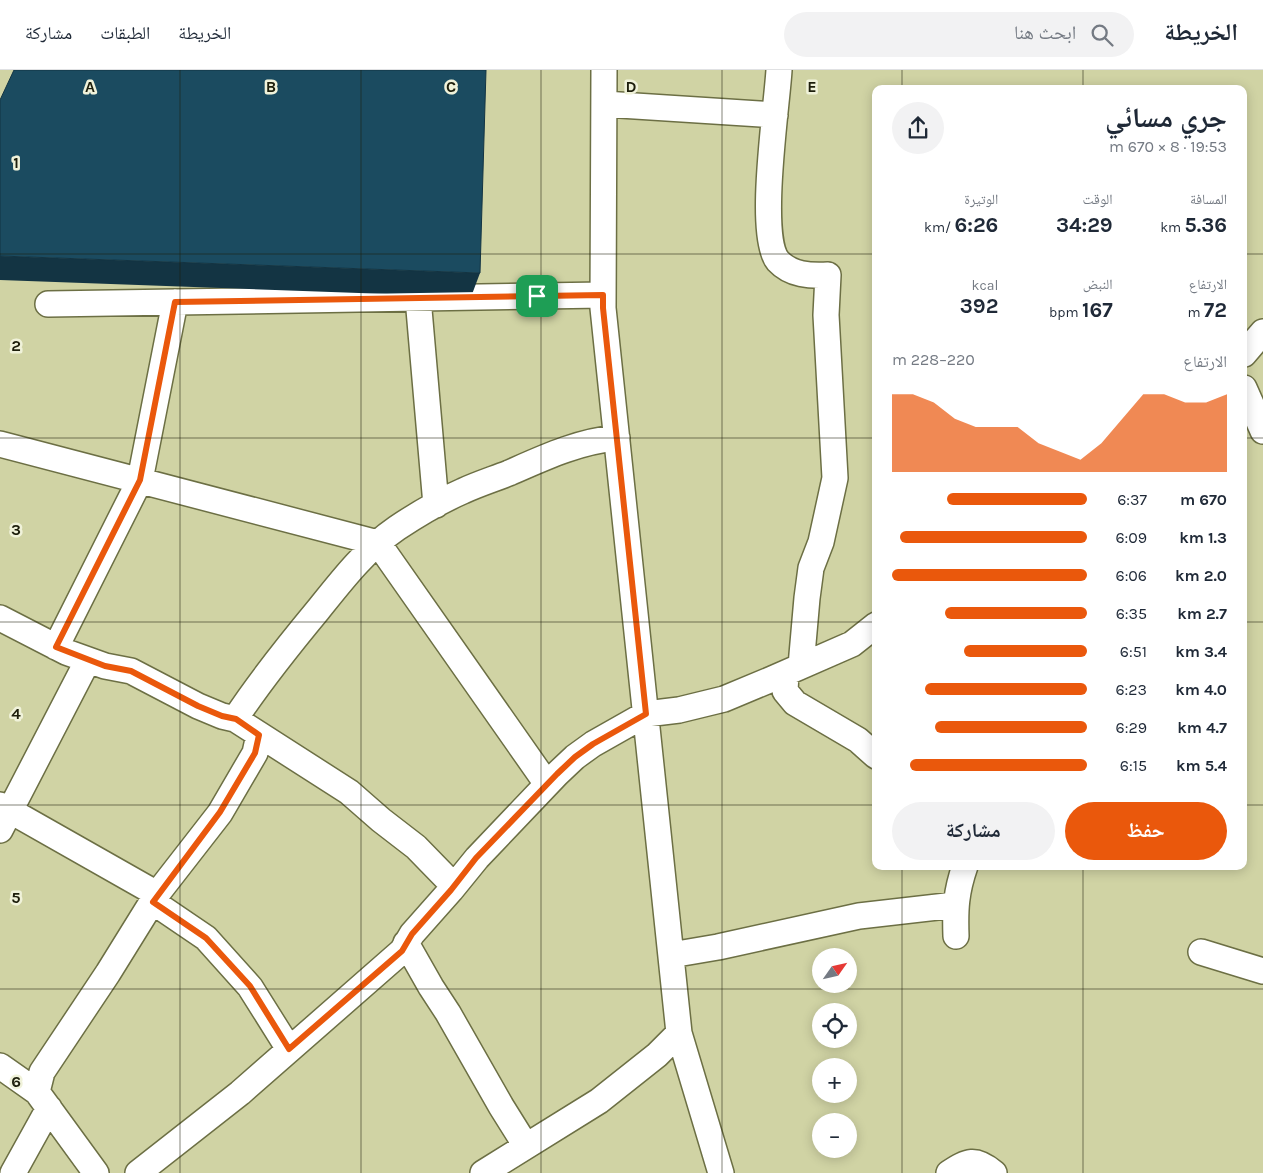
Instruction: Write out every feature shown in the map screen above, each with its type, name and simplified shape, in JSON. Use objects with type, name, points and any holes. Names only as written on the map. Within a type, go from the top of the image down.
[{"type":"street","points":[[604,70],[603,295],[670,955],[679,1033],[721,1173]]},
{"type":"street","points":[[779,70],[770,161],[769,229],[772,252],[792,272],[813,276],[828,275],[826,315],[835,478],[821,542],[811,568],[794,669],[785,691],[795,702],[858,740],[872,752]]},
{"type":"street","points":[[604,104],[775,115]]},
{"type":"street","points":[[48,304],[603,295]]},
{"type":"street","points":[[418,298],[436,505]]},
{"type":"street","points":[[56,647],[140,480],[175,302]]},
{"type":"street","points":[[1247,351],[1263,332]]},
{"type":"street","points":[[1247,395],[1263,431]]},
{"type":"street","points":[[236,719],[286,648],[334,590],[378,543],[412,518],[464,490],[551,455],[599,440],[617,438]]},
{"type":"street","points":[[0,444],[378,543],[547,784]]},
{"type":"street","points":[[0,618],[56,647],[105,666],[131,671],[198,706],[222,716],[236,719],[349,792],[416,847],[454,886]]},
{"type":"street","points":[[138,1173],[240,1093],[402,951],[412,934],[476,858],[547,784],[587,748],[646,714],[679,710],[724,699],[852,644],[872,628]]},
{"type":"street","points":[[88,660],[3,815],[155,898],[206,938],[250,986],[289,1049]]},
{"type":"street","points":[[13,1173],[43,1100],[42,1072],[155,898],[220,812],[255,753],[259,735]]},
{"type":"street","points":[[956,936],[955,905],[964,870]]},
{"type":"street","points":[[670,955],[718,948],[858,916],[955,905]]},
{"type":"street","points":[[406,943],[526,1146]]},
{"type":"street","points":[[1201,952],[1263,972]]},
{"type":"street","points":[[483,1173],[600,1101],[657,1055],[679,1033]]},
{"type":"street","points":[[0,1066],[43,1100],[96,1173]]},
{"type":"street","points":[[949,1173],[964,1164],[975,1161],[983,1164],[994,1173]]},
{"type":"building","points":[[14,70],[486,70],[480,273],[0,256],[0,100]]},
{"type":"route","points":[[603,295],[646,714],[607,735],[575,757],[476,858],[412,934],[402,951],[289,1049],[250,986],[206,938],[153,902],[157,894],[220,812],[255,753],[259,735],[236,719],[222,716],[198,706],[131,671],[105,666],[56,647],[140,480],[175,302],[537,296],[603,295]]}]
